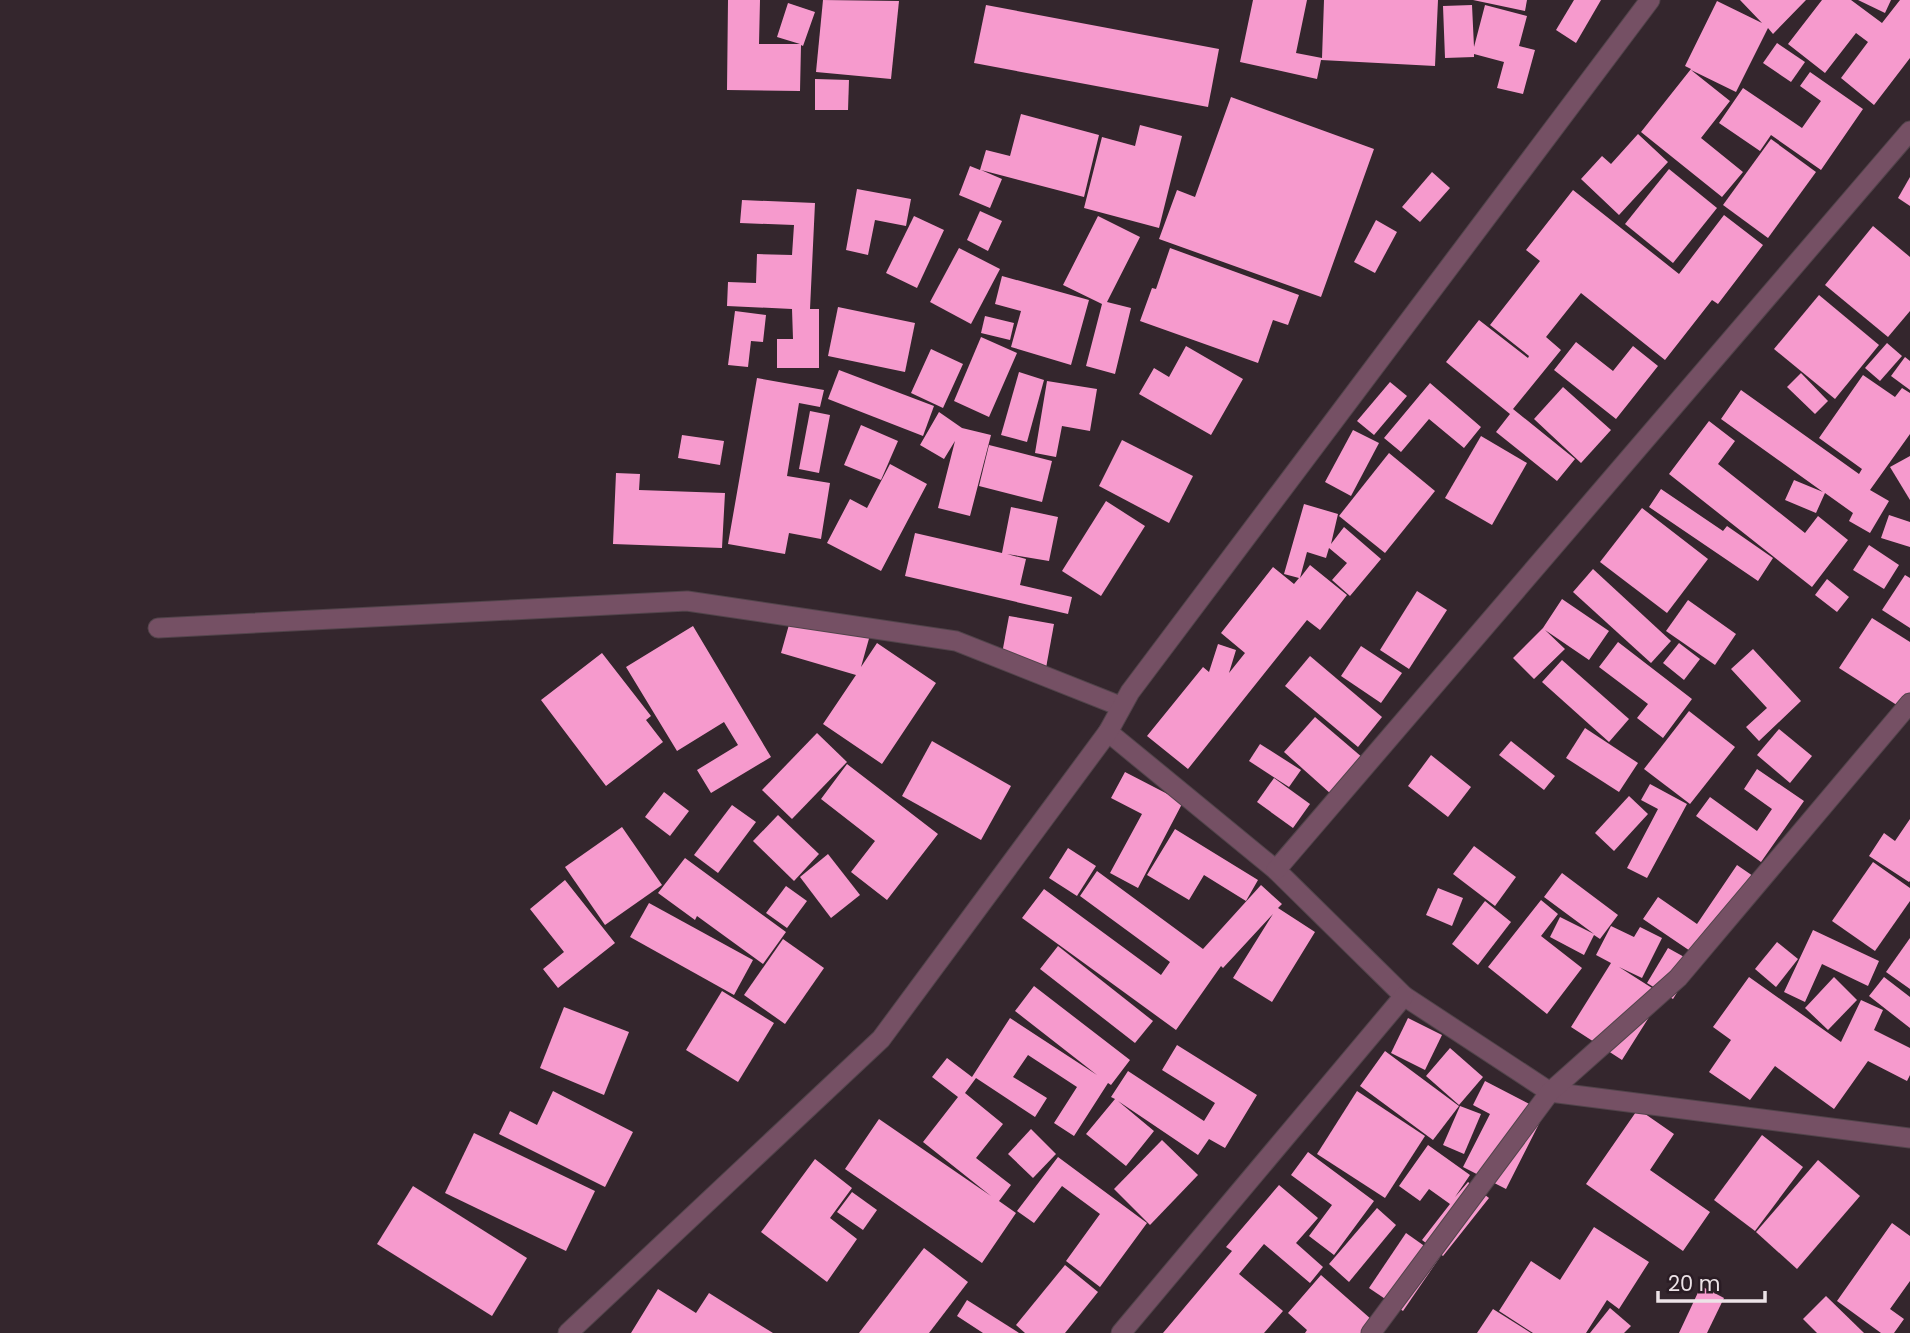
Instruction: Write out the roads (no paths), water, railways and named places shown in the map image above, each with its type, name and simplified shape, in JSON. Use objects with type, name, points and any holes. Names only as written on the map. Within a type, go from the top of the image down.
[{"type":"street","points":[[568,1333],[881,1039],[1108,732],[1120,706],[1650,0]]},
{"type":"street","points":[[1276,870],[1910,131]]},
{"type":"street","points":[[158,628],[687,601],[956,641],[1120,706]]},
{"type":"street","points":[[1371,1333],[1550,1092],[1678,978],[1910,703]]},
{"type":"street","points":[[1108,732],[1276,870],[1404,996],[1550,1092],[1910,1138]]},
{"type":"street","points":[[1121,1333],[1404,996]]}]
